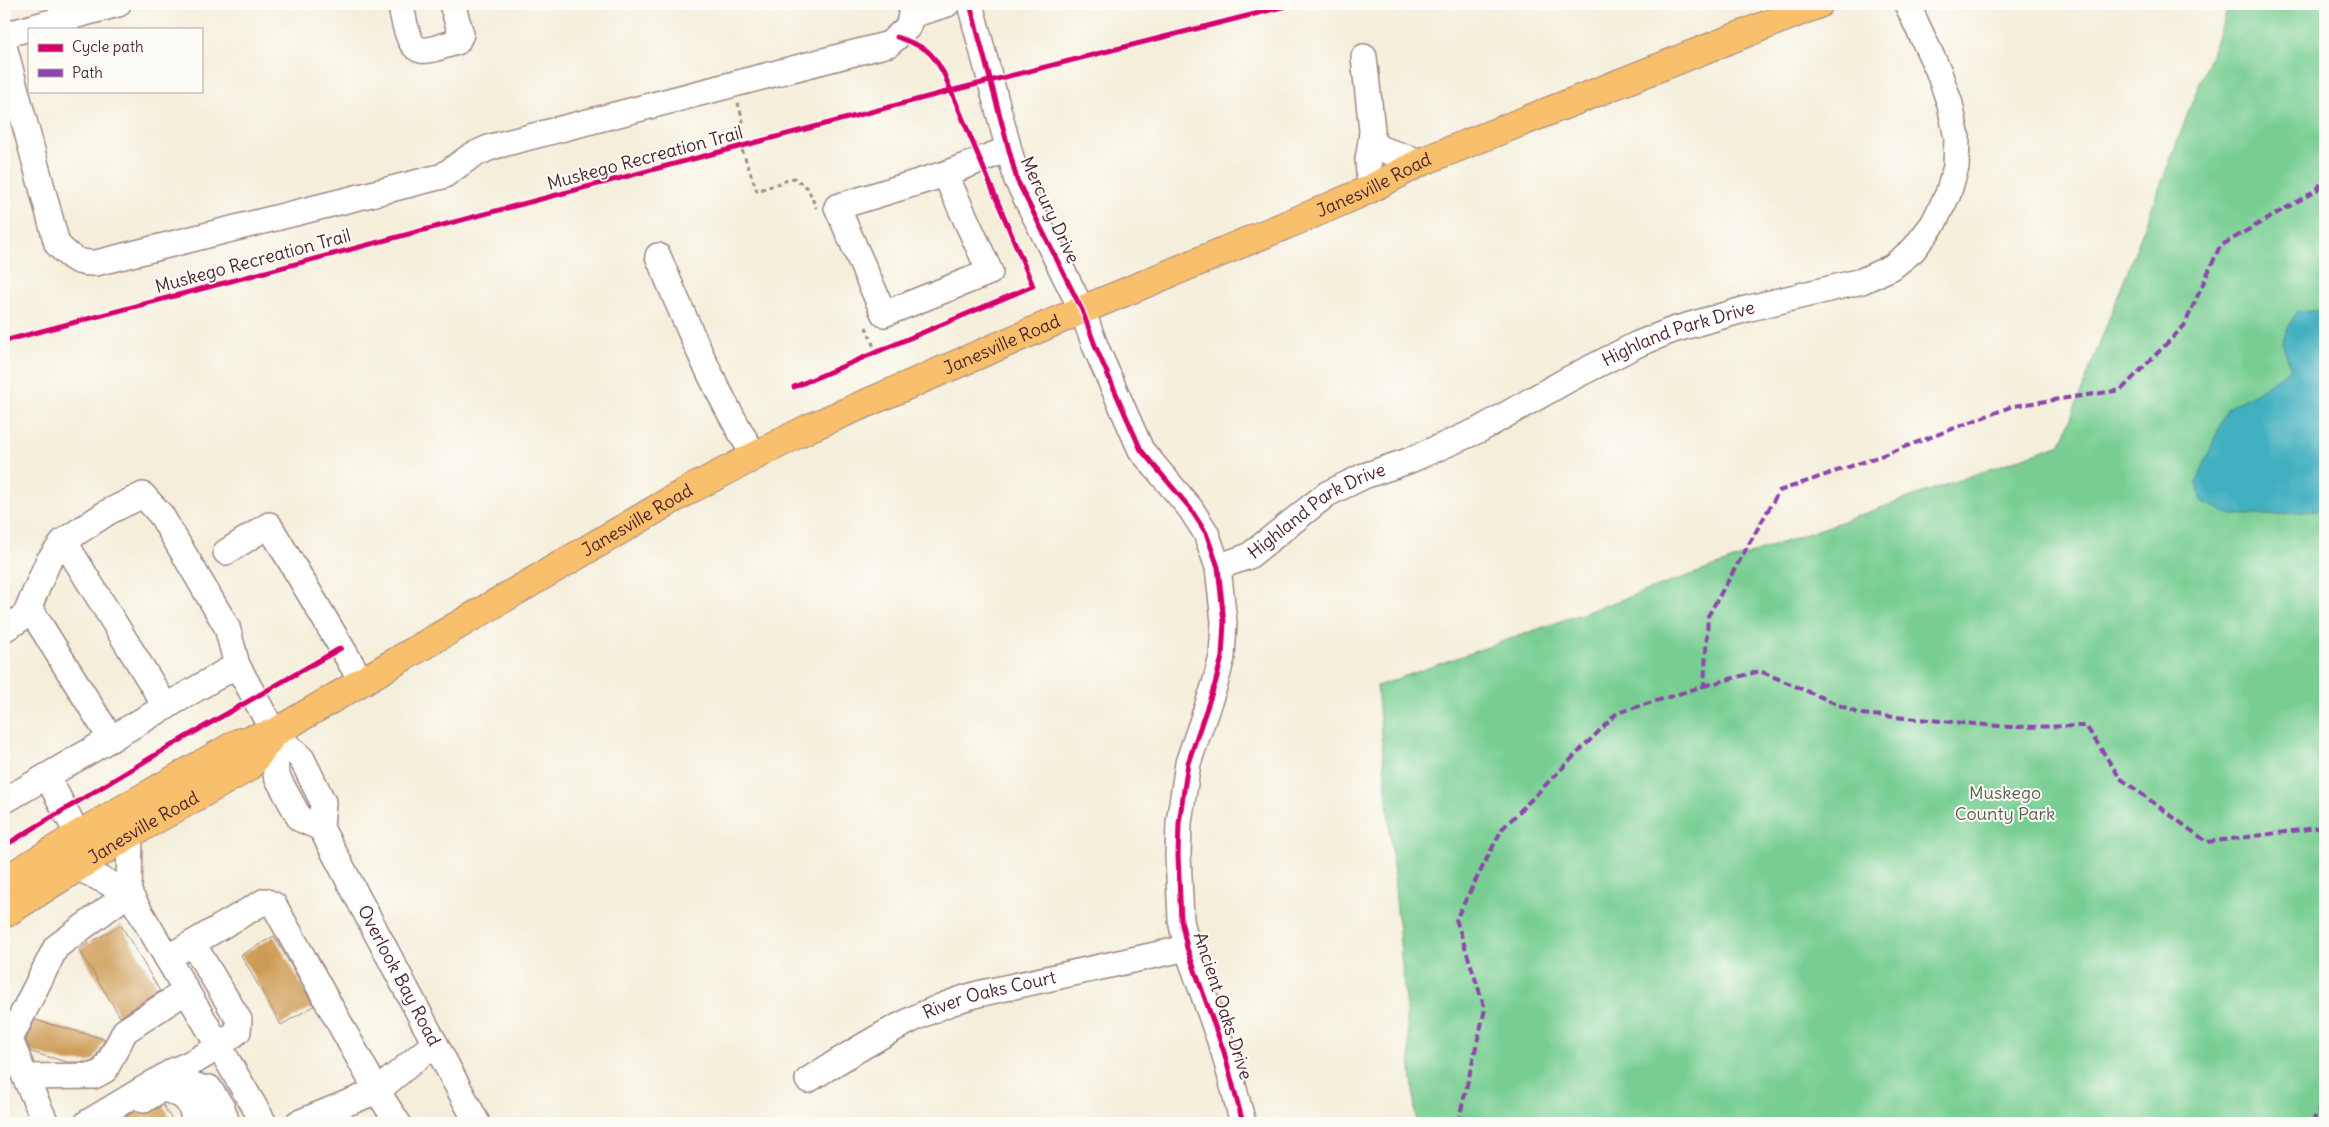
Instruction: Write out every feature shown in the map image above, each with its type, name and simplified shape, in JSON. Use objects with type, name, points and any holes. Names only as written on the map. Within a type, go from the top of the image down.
[{"type":"main road","name":"Janesville Road","points":[[4,881],[78,835],[238,743],[274,733],[687,490],[754,455],[866,402],[998,348],[1082,310],[1370,189],[1421,162],[1819,4]]},
{"type":"main road","name":"Janesville Road","points":[[4,914],[80,868],[130,834],[249,767],[274,733]]},
{"type":"street","points":[[30,28],[118,4]]},
{"type":"street","points":[[400,4],[409,38],[414,47],[422,50],[457,42],[461,34],[452,4]]},
{"type":"street","points":[[4,46],[57,244],[70,257],[82,264],[96,263],[442,176],[471,156],[491,147],[889,44],[908,27],[906,9],[947,4]]},
{"type":"street","name":"Mercury Drive","points":[[970,4],[1017,180],[1082,310]]},
{"type":"street","name":"Highland Park Drive","points":[[1218,567],[1249,556],[1326,494],[1364,476],[1408,461],[1479,430],[1569,379],[1638,344],[1673,330],[1750,308],[1862,281],[1892,267],[1913,250],[1933,224],[1948,194],[1956,167],[1957,138],[1950,104],[1944,87],[1908,4]]},
{"type":"street","points":[[4,35],[28,28]]},
{"type":"street","points":[[1364,57],[1372,130],[1368,159],[1370,189]]},
{"type":"street","points":[[1371,141],[1381,149],[1421,162]]},
{"type":"street","points":[[945,174],[990,272],[884,314],[837,207],[945,174],[1008,149]]},
{"type":"street","points":[[658,256],[696,346],[727,411],[754,455]]},
{"type":"street","name":"Ancient Oaks Drive","points":[[1082,310],[1096,348],[1141,450],[1190,508],[1206,534],[1218,567],[1224,622],[1222,657],[1215,684],[1188,763],[1179,823],[1178,856],[1182,920],[1187,948],[1224,1052],[1243,1123]]},
{"type":"street","points":[[4,629],[25,616],[48,562],[64,541],[108,512],[143,495],[161,515],[226,627],[237,665],[274,733]]},
{"type":"street","points":[[226,552],[269,525],[362,682]]},
{"type":"street","points":[[64,541],[166,707]]},
{"type":"street","points":[[29,607],[111,739]]},
{"type":"street","points":[[4,801],[237,665]]},
{"type":"street","name":"Overlook Bay Road","points":[[274,733],[276,775],[300,819],[321,828],[477,1123]]},
{"type":"street","points":[[47,776],[78,835]]},
{"type":"street","points":[[130,834],[129,893],[260,1116],[227,1123],[222,1108],[201,1075],[190,1064]]},
{"type":"street","points":[[80,868],[129,893]]},
{"type":"street","points":[[46,1123],[10,1039],[56,947],[129,893]]},
{"type":"street","points":[[168,958],[266,901],[274,905],[377,1091],[398,1123]]},
{"type":"street","points":[[87,1123],[174,1070],[190,1064],[219,1047],[238,1031],[239,1020],[193,944]]},
{"type":"street","name":"River Oaks Court","points":[[808,1080],[886,1032],[947,1003],[978,994],[1187,948]]},
{"type":"street","points":[[25,1077],[94,1076],[105,1070],[125,1031],[186,991]]},
{"type":"street","points":[[298,1123],[377,1091],[435,1043]]},
{"type":"street","points":[[105,1123],[161,1088],[175,1083],[188,1083],[200,1087],[208,1096],[210,1108],[204,1123]]},
{"type":"street","points":[[161,1088],[177,1092],[187,1100],[194,1111],[194,1123]]},
{"type":"path","points":[[741,136],[741,148],[757,191],[794,178],[808,188],[819,215]]},
{"type":"path","points":[[865,324],[876,352]]},
{"type":"path","points":[[867,356],[886,348]]},
{"type":"green space","name":"Muskego County Park","points":[[2230,4],[2325,4],[2325,1123],[1416,1123],[1377,686],[2061,444]]},
{"type":"water","points":[[2324,310],[2325,510],[2274,515],[2232,515],[2201,501],[2197,482],[2227,408],[2255,393],[2291,369],[2282,341],[2296,312]]},
{"type":"building","points":[[121,925],[160,991],[120,1017],[79,949]]},
{"type":"building","points":[[274,936],[314,1006],[281,1025],[241,955]]},
{"type":"building","points":[[35,1020],[105,1039],[94,1060],[90,1062],[67,1062],[31,1052],[26,1040]]},
{"type":"building","points":[[163,1105],[174,1123],[116,1123],[135,1111],[145,1114]]},
{"type":"marked path","points":[[1458,1123],[1485,1009],[1456,919],[1502,829],[1617,713],[1704,686],[1708,616],[1779,491],[1886,454],[2013,406],[2121,390],[2184,326],[2220,246],[2317,190],[2325,176]]},
{"type":"marked path","points":[[1704,686],[1760,671],[1860,714],[2010,727],[2086,726],[2120,778],[2207,842],[2325,827]]},
{"type":"marked path","points":[[2312,1123],[2325,1098]]},
{"type":"cycle path","points":[[970,4],[1017,180],[1082,310],[1096,348],[1141,450],[1190,508],[1206,533],[1218,567],[1224,622],[1222,657],[1215,684],[1188,763],[1179,823],[1178,856],[1181,920],[1187,948],[1224,1052],[1243,1123]]},
{"type":"cycle path","name":"Muskego Recreation Trail","points":[[4,341],[950,91],[1294,4]]},
{"type":"cycle path","points":[[794,387],[1033,286],[944,74],[935,59],[920,46],[897,37]]},
{"type":"cycle path","points":[[4,846],[172,745],[341,648]]}]
